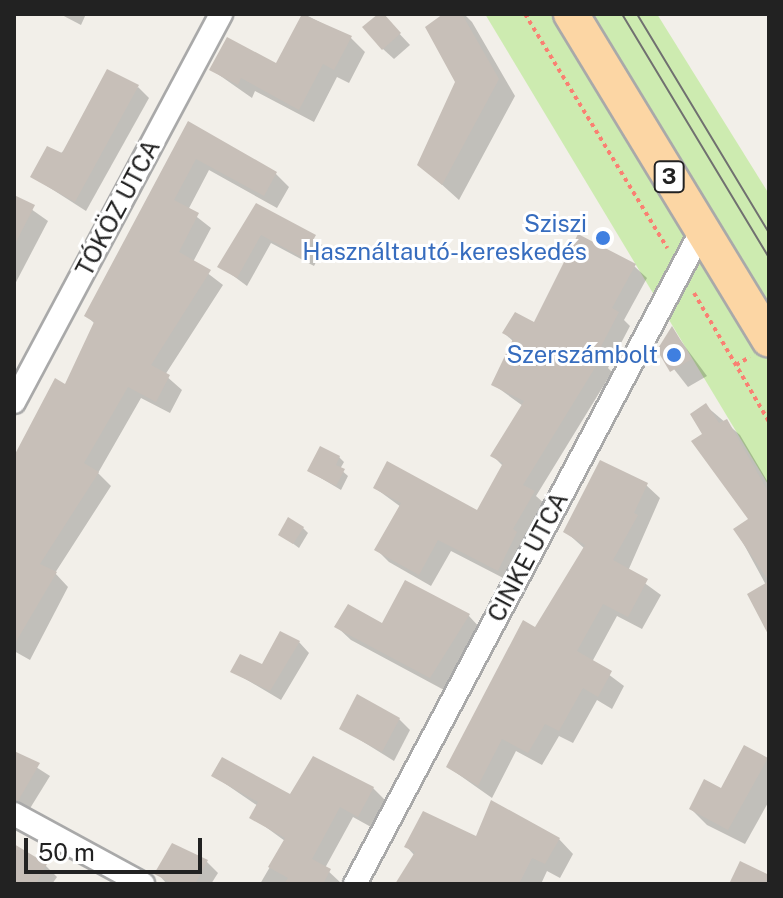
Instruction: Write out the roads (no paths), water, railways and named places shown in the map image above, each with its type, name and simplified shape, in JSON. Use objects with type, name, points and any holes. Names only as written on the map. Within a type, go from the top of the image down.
[{"type":"main road","name":"3","points":[[571,14],[769,340]]},
{"type":"street","name":"TÓKÖZ UTCA","points":[[14,402],[221,14]]},
{"type":"street","name":"CINKE UTCA","points":[[355,884],[702,230]]},
{"type":"street","points":[[14,814],[143,884]]},
{"type":"tram line","points":[[622,14],[769,258]]},
{"type":"tram line","points":[[637,14],[769,233]]},
{"type":"place","name":"Sziszi Használtautó-kereskedés","points":[[603,238]]},
{"type":"place","name":"Szerszámbolt","points":[[674,355]]}]
